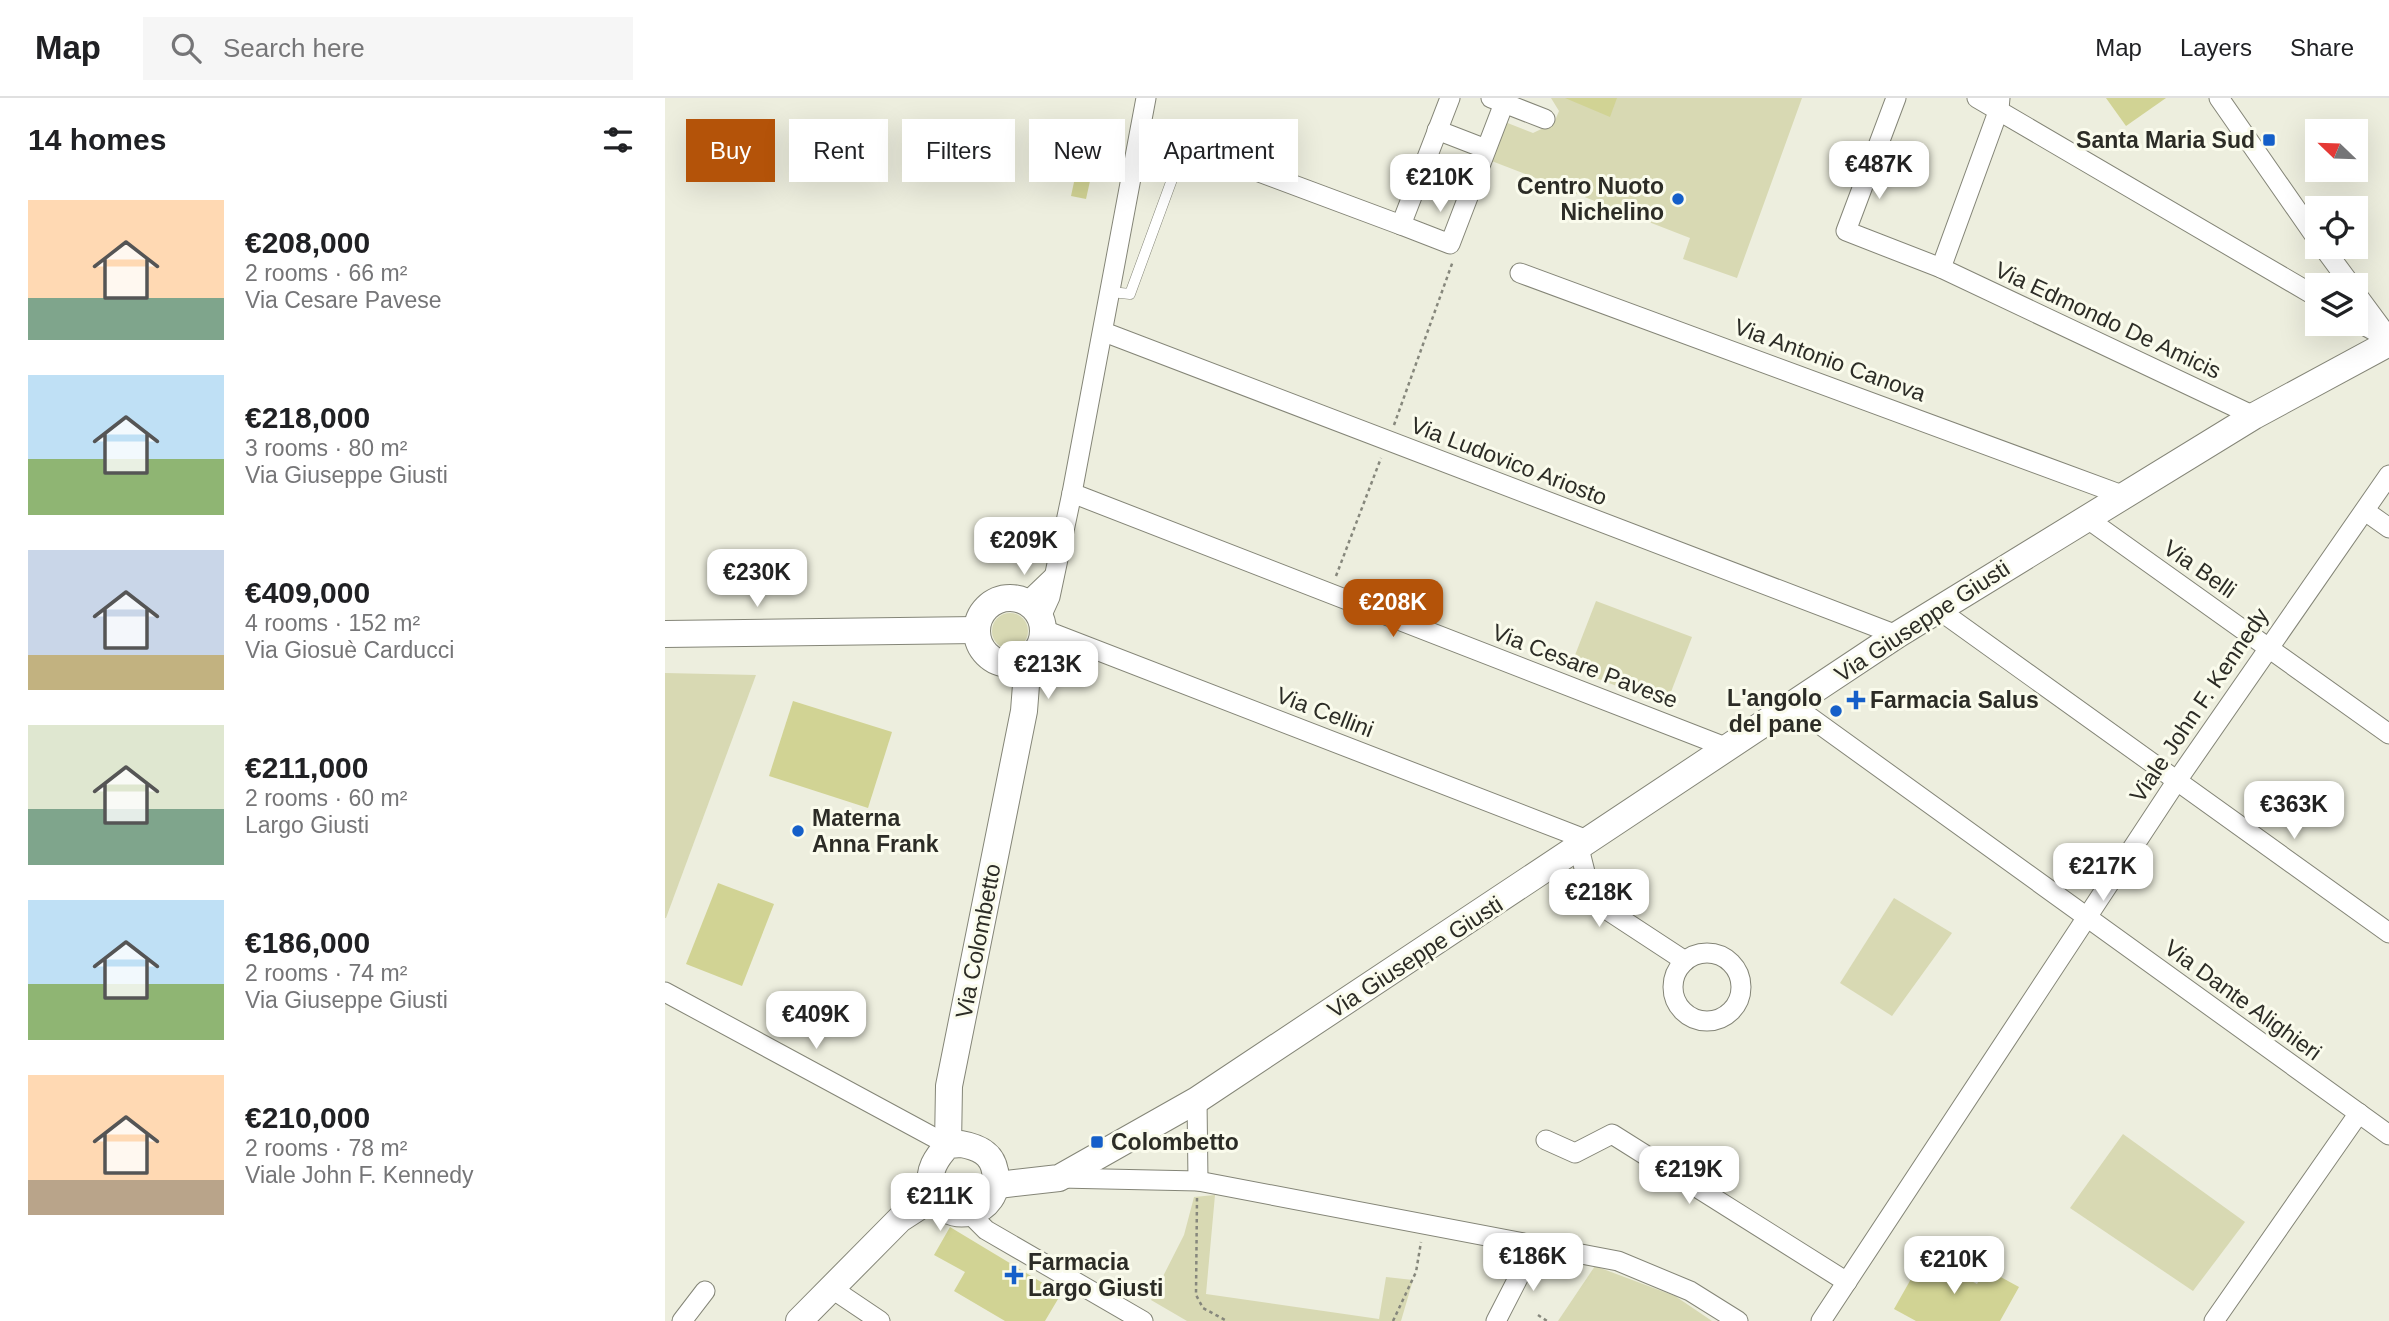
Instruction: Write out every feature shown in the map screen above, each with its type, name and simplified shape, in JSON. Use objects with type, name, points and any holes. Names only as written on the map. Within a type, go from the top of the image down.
[{"type":"street","name":"Via Colombetto","points":[[1142,119],[1146,98]]},
{"type":"street","points":[[1401,225],[1450,98]]},
{"type":"street","name":"Via Edmondo De Amicis","points":[[1896,98],[1846,231],[1941,268],[2254,416]]},
{"type":"street","points":[[1977,98],[1999,103],[2305,290]]},
{"type":"street","points":[[2219,98],[2305,222]]},
{"type":"street","points":[[1286,182],[1450,244],[1486,149],[1500,100],[1545,119]]},
{"type":"street","points":[[1941,268],[1999,103]]},
{"type":"street","points":[[1437,130],[1486,149]]},
{"type":"street","name":"Via Colombetto","points":[[948,1145],[949,1086],[1019,738],[1028,659],[1039,646],[1041,624],[1050,597],[1104,332],[1139,139]]},
{"type":"street","name":"Via Antonio Canova","points":[[1520,273],[2122,495]]},
{"type":"street","points":[[2368,310],[2389,340]]},
{"type":"street","points":[[2368,328],[2389,340]]},
{"type":"street","name":"Via Ludovico Ariosto","points":[[1104,332],[1897,635]]},
{"type":"street","name":"Via Giuseppe Giusti","points":[[998,1185],[1059,1178],[1197,1100],[1585,845],[1897,635],[2085,517],[2254,416],[2389,340]]},
{"type":"street","name":"Viale John F. Kennedy","points":[[1821,1321],[2176,782],[2389,475]]},
{"type":"street","name":"Via Cesare Pavese","points":[[1072,493],[1728,748]]},
{"type":"street","points":[[2365,511],[2389,528]]},
{"type":"street","name":"Via Belli","points":[[2085,517],[2389,734]]},
{"type":"street","points":[[665,634],[977,630],[987,607],[1002,599],[1031,598],[1054,575]]},
{"type":"street","points":[[1019,600],[1035,610],[1041,624]]},
{"type":"street","points":[[1939,610],[2389,933]]},
{"type":"street","name":"Via Cellini","points":[[1041,624],[1585,845]]},
{"type":"street","name":"Via Colombetto","points":[[977,630],[979,644],[995,661],[1014,699],[1019,738]]},
{"type":"street","points":[[995,661],[1015,664],[1028,659]]},
{"type":"street","name":"Via Dante Alighieri","points":[[1793,705],[2389,1135]]},
{"type":"street","points":[[1585,845],[1592,900],[1685,961]]},
{"type":"street","points":[[665,992],[948,1145],[978,1147],[993,1160],[998,1185],[988,1204],[970,1214],[950,1212],[934,1197],[929,1176],[937,1156],[948,1145]]},
{"type":"street","points":[[1197,1100],[1198,1181]]},
{"type":"street","points":[[2214,1321],[2358,1113]]},
{"type":"street","points":[[1546,1140],[1575,1153],[1612,1134],[1847,1282]]},
{"type":"street","points":[[1059,1178],[1198,1181],[1618,1261],[1690,1291],[1738,1321]]},
{"type":"street","points":[[799,1321],[900,1219],[934,1197]]},
{"type":"street","points":[[970,1214],[986,1230],[1143,1321]]},
{"type":"street","points":[[1496,1321],[1534,1247]]},
{"type":"street","points":[[831,1288],[880,1321]]},
{"type":"street","points":[[682,1321],[705,1291]]},
{"type":"lane","points":[[1111,292],[1130,294],[1171,182]]},
{"type":"path","points":[[1329,593],[1454,266],[1450,244]]},
{"type":"path","points":[[1198,1181],[1196,1295],[1203,1308],[1227,1321]]},
{"type":"path","points":[[1393,1321],[1416,1272],[1425,1223]]},
{"type":"path","points":[[1538,1315],[1547,1321]]},
{"type":"green space","name":"Centro Nuoto Nichelino","points":[[1551,98],[1802,98],[1737,278],[1683,259],[1690,238],[1489,160],[1505,122],[1533,133],[1554,123],[1559,111]]},
{"type":"green space","points":[[1596,601],[1692,637],[1666,705],[1570,668]]},
{"type":"green space","points":[[1010,613],[1023,618],[1028,631],[1023,644],[1010,649],[997,644],[992,631],[997,618]]},
{"type":"green space","points":[[665,673],[756,675],[666,918],[665,918]]},
{"type":"green space","points":[[1894,898],[1952,933],[1892,1016],[1840,983]]},
{"type":"green space","points":[[2123,1134],[2245,1222],[2193,1291],[2070,1208]]},
{"type":"green space","points":[[1215,1195],[1206,1294],[1379,1319],[1386,1277],[1413,1280],[1401,1321],[1187,1321],[1151,1300],[1184,1235],[1194,1197]]},
{"type":"green space","points":[[1595,1266],[1675,1296],[1712,1321],[1558,1321]]},
{"type":"building","name":"Centro Nuoto Nichelino","points":[[1565,98],[1617,98],[1610,117]]},
{"type":"building","points":[[2106,98],[2166,98],[2126,126]]},
{"type":"building","points":[[1074,182],[1090,182],[1086,199],[1071,196]]},
{"type":"building","points":[[793,701],[892,732],[868,808],[769,776]]},
{"type":"building","points":[[718,883],[774,904],[742,986],[686,964]]},
{"type":"building","points":[[950,1227],[1061,1294],[1045,1321],[1005,1321],[954,1291],[965,1272],[934,1255]]},
{"type":"building","points":[[1924,1256],[1977,1284],[1986,1269],[2019,1287],[2000,1321],[1916,1321],[1894,1309]]},
{"type":"place","name":"Santa Maria Sud","points":[[2269,140]]},
{"type":"place","name":"Centro Nuoto Nichelino","points":[[1678,199]]},
{"type":"place","name":"Farmacia Salus","points":[[1856,700]]},
{"type":"place","name":"L'angolo del pane","points":[[1836,711]]},
{"type":"place","name":"Materna Anna Frank","points":[[798,831]]},
{"type":"place","name":"Colombetto","points":[[1097,1142]]},
{"type":"place","name":"Farmacia Largo Giusti","points":[[1014,1275]]}]
